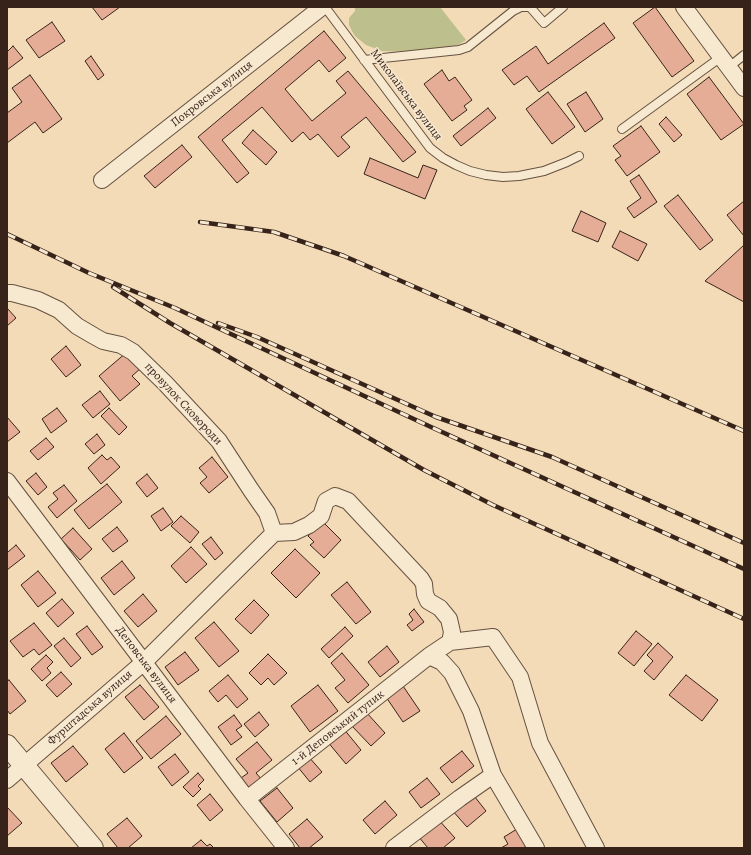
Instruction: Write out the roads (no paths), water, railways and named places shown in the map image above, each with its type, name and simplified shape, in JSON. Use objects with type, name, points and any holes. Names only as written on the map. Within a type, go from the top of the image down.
[{"type":"street","name":"Покровська вулиця","points":[[102,180],[324,7]]},
{"type":"street","points":[[684,7],[744,88]]},
{"type":"street","name":"провулок Сковороди","points":[[7,293],[38,300],[59,310],[77,326],[103,341],[121,345],[133,352],[219,441],[268,513],[274,533]]},
{"type":"street","name":"Деповська вулиця","points":[[7,481],[247,800],[286,848]]},
{"type":"street","points":[[274,533],[294,532],[309,525],[321,516],[326,501],[335,496],[348,501],[421,578],[428,601],[440,608],[449,619],[452,632],[450,642]]},
{"type":"street","name":"Фурштадська вулиця","points":[[7,780],[144,662],[274,533]]},
{"type":"street","points":[[429,656],[450,642],[493,637],[520,677],[540,743],[596,848]]},
{"type":"street","points":[[429,656],[442,662],[452,674],[471,712],[493,775],[536,848]]},
{"type":"street","name":"1-й Деповський тупик","points":[[247,800],[429,656]]},
{"type":"street","points":[[7,745],[93,848]]},
{"type":"street","points":[[394,848],[493,775]]},
{"type":"lane","name":"Миколаївська вулиця","points":[[324,7],[430,148],[443,158],[470,171],[503,177],[519,176],[544,171],[579,156]]},
{"type":"lane","points":[[364,60],[459,50],[468,47],[513,11],[530,7],[544,23],[563,7]]},
{"type":"lane","points":[[622,129],[725,62],[744,55]]},
{"type":"railway","points":[[200,222],[274,232],[344,256],[744,431]]},
{"type":"railway","points":[[7,234],[89,273],[175,308],[431,427],[744,569]]},
{"type":"railway","points":[[113,287],[170,323],[424,470],[493,505],[744,619]]},
{"type":"railway","points":[[218,323],[257,337],[436,417],[552,457],[744,543]]}]
